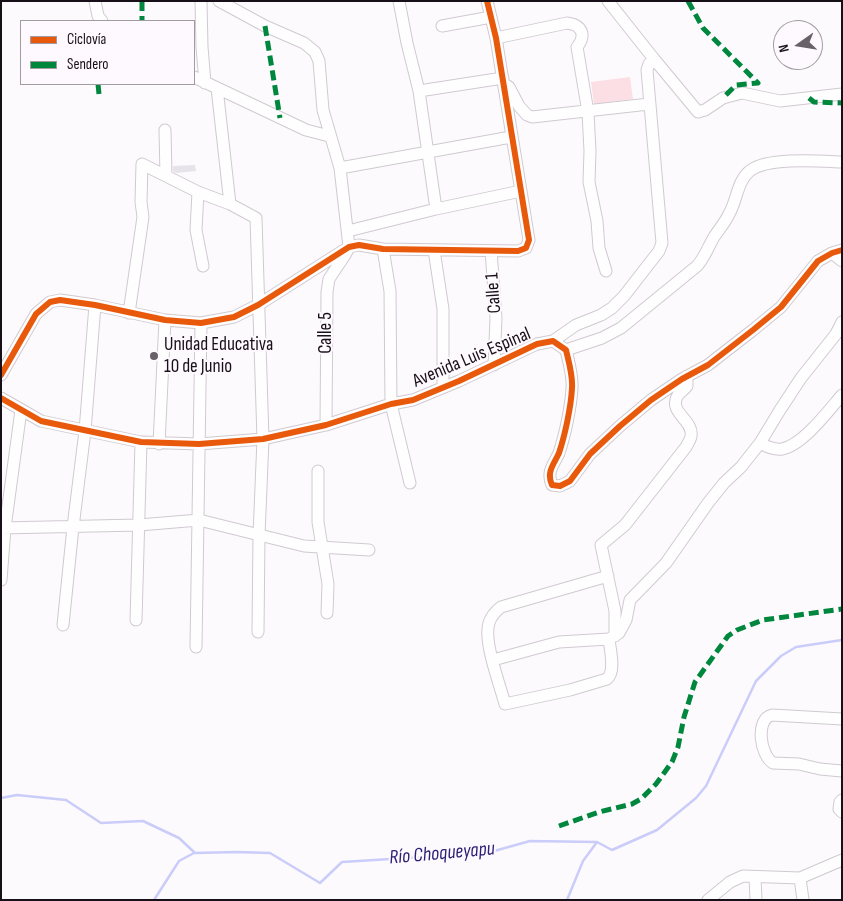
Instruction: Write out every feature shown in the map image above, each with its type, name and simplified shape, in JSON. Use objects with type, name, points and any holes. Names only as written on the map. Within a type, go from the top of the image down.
[{"type":"street","points":[[95,1],[98,16],[101,20]]},
{"type":"street","points":[[201,1],[205,83]]},
{"type":"street","points":[[219,1],[265,26],[304,43],[316,52],[319,61],[323,110],[329,136],[340,168],[348,232],[348,247]]},
{"type":"street","points":[[399,1],[419,92],[436,209]]},
{"type":"street","points":[[1,375],[36,314],[50,302],[60,300],[95,305],[165,320],[201,323],[234,317],[258,305],[348,247],[358,245],[383,249],[518,251],[526,248],[529,240],[496,38],[487,1]]},
{"type":"street","points":[[608,1],[698,112],[705,110],[732,94],[747,94],[780,101],[842,94]]},
{"type":"street","points":[[442,26],[491,17]]},
{"type":"street","points":[[496,38],[568,23],[576,26],[583,35],[582,41],[577,47],[588,112],[589,182],[597,221],[599,248],[606,271]]},
{"type":"street","points":[[554,341],[576,325],[601,315],[612,308],[624,296],[659,251],[662,244],[662,225],[647,70],[649,64],[654,59]]},
{"type":"street","points":[[195,78],[306,130],[329,136]]},
{"type":"street","points":[[419,92],[503,81]]},
{"type":"street","points":[[503,81],[509,87],[519,106],[530,117],[649,104]]},
{"type":"street","points":[[217,88],[230,204]]},
{"type":"street","points":[[164,130],[166,176]]},
{"type":"street","points":[[340,168],[512,137]]},
{"type":"street","points":[[842,162],[790,161],[757,167],[751,170],[743,179],[730,214],[697,266],[621,328],[602,338],[566,350],[572,388],[559,452],[550,470],[549,476],[552,485],[560,486],[570,481],[590,454],[651,400],[687,376],[708,365],[781,307],[818,261],[837,251],[842,261]]},
{"type":"street","points":[[129,312],[143,217],[141,202],[142,164],[198,192],[230,204],[256,218],[263,438],[258,632]]},
{"type":"street","points":[[348,232],[436,209],[521,191]]},
{"type":"street","points":[[198,192],[196,230],[203,266]]},
{"type":"street","name":"Calle 5","points":[[326,425],[327,292],[329,279],[345,255],[348,247]]},
{"type":"street","points":[[383,249],[390,291],[391,404],[410,483]]},
{"type":"street","points":[[434,250],[443,309],[443,387]]},
{"type":"street","name":"Calle 1","points":[[491,250],[496,318],[494,365]]},
{"type":"street","points":[[63,625],[84,431],[95,305]]},
{"type":"street","points":[[159,444],[165,320]]},
{"type":"street","points":[[493,660],[559,642],[612,637],[619,633],[624,626],[630,600],[666,562],[708,503],[760,443],[796,386],[836,334],[842,322]]},
{"type":"street","points":[[196,647],[201,323]]},
{"type":"street","name":"Avenida Luis Espinal","points":[[1,398],[41,421],[84,431],[141,442],[199,444],[263,438],[326,425],[391,404],[413,400],[537,344],[554,341],[566,350]]},
{"type":"street","points":[[608,576],[501,607],[495,613],[489,623],[488,636],[505,704],[570,690],[610,677],[612,671],[612,637],[615,612],[608,576],[601,544],[625,525],[691,437],[690,427],[677,412],[676,406],[678,396],[687,386],[687,376]]},
{"type":"street","points":[[760,443],[773,449],[789,447],[809,431],[842,395]]},
{"type":"street","points":[[1,580],[3,528],[21,410]]},
{"type":"street","points":[[136,620],[141,442]]},
{"type":"street","points":[[318,471],[318,522],[328,584],[327,613]]},
{"type":"street","points":[[3,528],[139,526],[199,520],[304,546],[369,550]]},
{"type":"street","points":[[842,719],[772,715],[765,718],[762,722],[762,734],[766,755],[769,761],[773,763],[799,764],[820,769],[842,771]]},
{"type":"street","points":[[842,800],[839,809],[842,812]]},
{"type":"street","points":[[708,900],[730,882],[742,876],[800,878],[842,860]]},
{"type":"street","points":[[754,877],[756,900]]},
{"type":"street","points":[[800,878],[803,900]]},
{"type":"shaded area","points":[[630,77],[633,99],[594,104],[591,82]]},
{"type":"building","points":[[195,165],[196,171],[176,173],[173,171],[173,166]]},
{"type":"waterway","name":"Río Choqueyapu","points":[[1,798],[17,795],[66,800],[101,823],[143,821],[179,838],[195,853],[270,853],[320,883],[342,862],[487,853],[530,841],[597,842],[612,850],[657,830],[696,798],[706,786],[756,681],[781,656],[796,647],[842,640]]},
{"type":"waterway","points":[[567,900],[583,861],[597,842]]},
{"type":"waterway","points":[[154,900],[179,861],[194,853]]},
{"type":"marked path","points":[[142,1],[142,20]]},
{"type":"marked path","points":[[688,1],[703,28],[758,83],[736,85],[723,98]]},
{"type":"marked path","points":[[265,26],[280,118]]},
{"type":"marked path","points":[[98,85],[99,94]]},
{"type":"marked path","points":[[809,98],[814,102],[842,103]]},
{"type":"marked path","points":[[559,826],[599,812],[632,804],[641,799],[656,784],[672,762],[678,747],[684,717],[695,682],[728,636],[737,630],[763,620],[842,609]]},
{"type":"cycle path","points":[[1,375],[36,314],[50,302],[60,300],[95,305],[165,320],[201,323],[234,317],[258,305],[349,247],[359,245],[383,249],[518,251],[526,248],[529,240],[496,38],[487,1]]},
{"type":"cycle path","points":[[1,398],[41,421],[141,442],[199,444],[263,439],[326,425],[391,404],[413,400],[459,381],[537,344],[553,341],[566,350],[572,383],[569,412],[563,438],[559,453],[550,472],[552,485],[560,486],[570,481],[590,454],[651,400],[682,379],[708,365],[753,330],[781,307],[818,261],[842,250]]},
{"type":"place","name":"Unidad Educativa 10 de Junio","points":[[154,356]]}]
